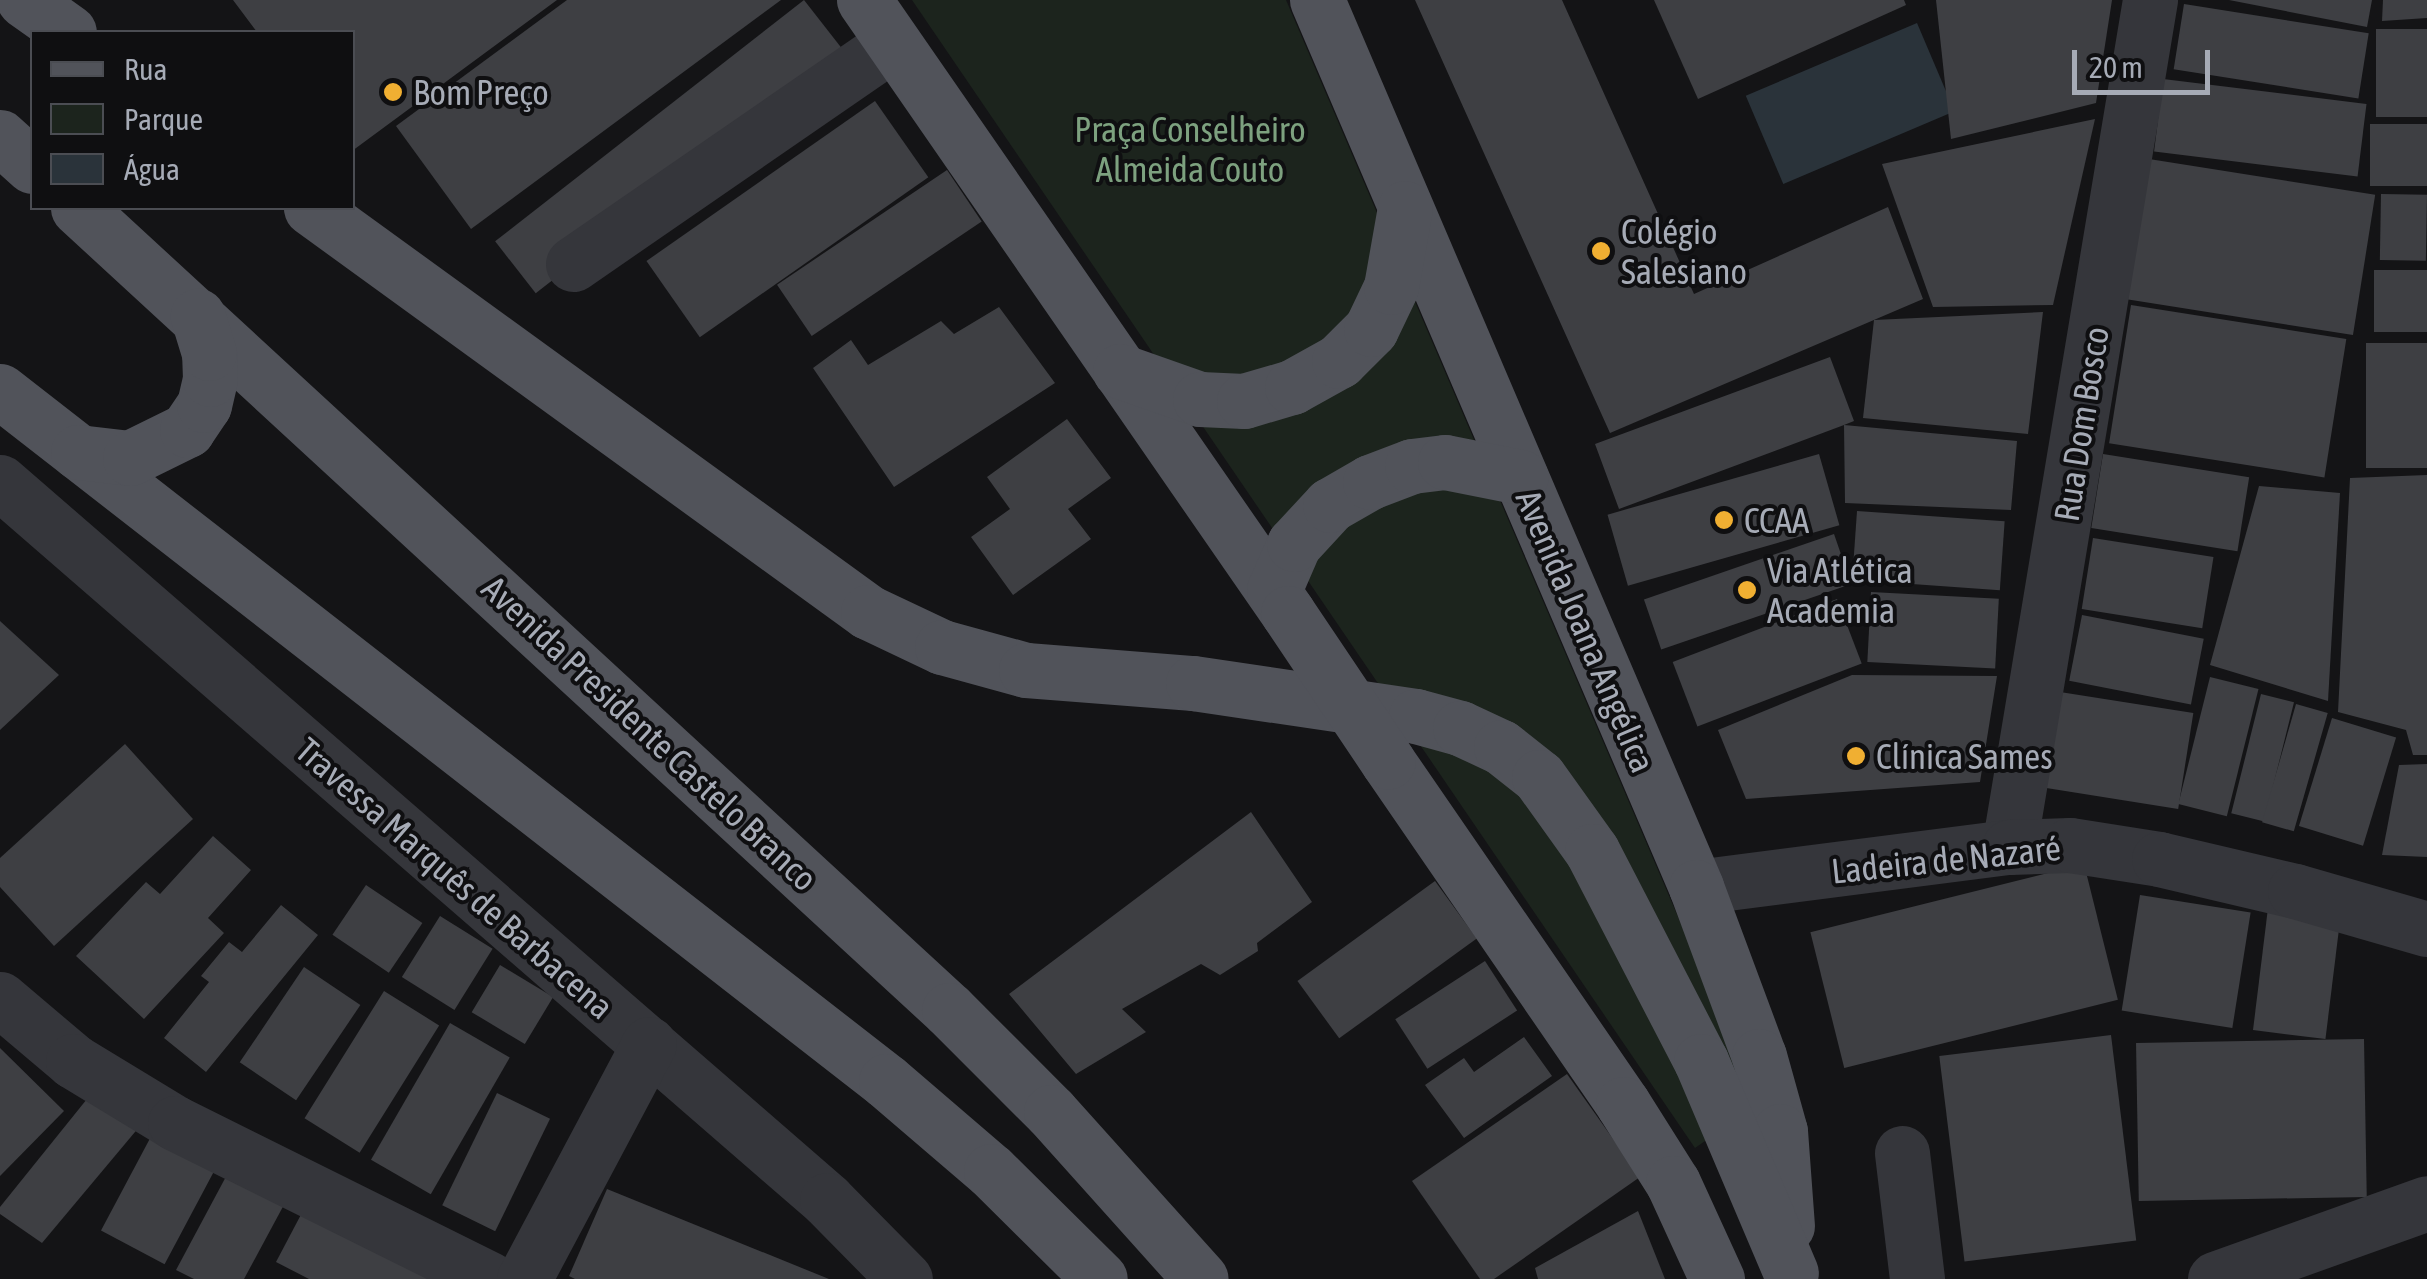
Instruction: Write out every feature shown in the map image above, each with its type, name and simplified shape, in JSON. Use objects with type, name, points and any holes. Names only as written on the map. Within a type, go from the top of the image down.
[{"type":"main road","points":[[24,0],[66,30]]},
{"type":"main road","name":"Avenida Joana Angélica","points":[[1317,0],[1696,887],[1758,1056],[1780,1131],[1791,1276]]},
{"type":"main road","points":[[878,21],[1281,601],[1673,1183],[1717,1279]]},
{"type":"main road","points":[[0,137],[30,164]]},
{"type":"main road","points":[[1120,371],[1200,399],[1244,401],[1292,387],[1339,361],[1370,329],[1391,287],[1405,208]]},
{"type":"main road","name":"Avenida Presidente Castelo Branco","points":[[80,210],[949,1010],[1052,1112],[1201,1279]]},
{"type":"main road","points":[[315,210],[868,612],[942,647],[1026,670],[1193,684],[1416,716],[1460,728],[1500,747],[1540,778],[1592,851],[1701,1060],[1791,1276]]},
{"type":"main road","points":[[78,452],[130,458],[187,430],[204,405],[210,379],[209,353],[198,316]]},
{"type":"main road","points":[[0,391],[886,1081],[990,1171],[1100,1279]]},
{"type":"main road","points":[[1281,601],[1294,544],[1330,505],[1370,482],[1412,466],[1445,462],[1521,477]]},
{"type":"main road","points":[[1673,1183],[1739,1151]]},
{"type":"street","name":"Rua Dom Bosco","points":[[2010,847],[2150,0]]},
{"type":"street","points":[[573,264],[878,21]]},
{"type":"street","name":"Travessa Marquês de Barbacena","points":[[0,482],[827,1200],[905,1279]]},
{"type":"street","name":"Ladeira de Nazaré","points":[[1696,887],[2010,847],[2070,845],[2159,859],[2427,929]]},
{"type":"street","points":[[1,1002],[74,1061],[175,1124],[489,1279]]},
{"type":"street","points":[[524,1279],[648,1044]]},
{"type":"street","points":[[1902,1153],[1917,1279]]},
{"type":"street","points":[[2215,1279],[2427,1203]]},
{"type":"green space","name":"Praça Conselheiro Almeida Couto","points":[[912,0],[1286,0],[1758,1104],[1695,1148]]},
{"type":"water","points":[[1917,23],[1955,111],[1783,184],[1746,96]]},
{"type":"building","name":"Bom Preço","points":[[233,0],[557,0],[355,149],[355,30],[256,30]]},
{"type":"building","points":[[567,0],[781,0],[471,229],[396,126]]},
{"type":"building","points":[[804,0],[845,52],[536,293],[495,241]]},
{"type":"building","name":"Colégio Salesiano","points":[[1415,0],[1562,0],[1694,294],[1888,207],[1923,299],[1610,433]]},
{"type":"building","points":[[1654,0],[1904,0],[1906,5],[1698,99]]},
{"type":"building","points":[[1936,0],[2112,0],[2096,103],[1951,139]]},
{"type":"building","points":[[2229,0],[2372,0],[2367,27]]},
{"type":"building","points":[[2383,0],[2427,0],[2427,18],[2382,21]]},
{"type":"building","points":[[2184,4],[2369,33],[2358,98],[2174,69]]},
{"type":"building","points":[[2376,29],[2427,29],[2427,117],[2376,117]]},
{"type":"building","points":[[2163,79],[2366,104],[2358,176],[2154,151]]},
{"type":"building","points":[[875,101],[928,177],[700,337],[646,261]]},
{"type":"building","points":[[2095,119],[2053,305],[1933,307],[1882,164]]},
{"type":"building","points":[[2370,124],[2427,124],[2427,186],[2370,186]]},
{"type":"building","points":[[2149,159],[2375,195],[2353,335],[2127,299]]},
{"type":"building","points":[[947,170],[982,221],[812,336],[777,285]]},
{"type":"building","points":[[2381,194],[2427,195],[2426,261],[2380,260]]},
{"type":"building","points":[[2374,270],[2427,270],[2427,332],[2374,332]]},
{"type":"building","points":[[2131,305],[2346,339],[2324,477],[2109,443]]},
{"type":"building","points":[[999,307],[1055,383],[894,487],[813,368],[851,340],[868,365],[941,321],[954,334]]},
{"type":"building","points":[[2043,312],[2028,434],[1863,418],[1874,320]]},
{"type":"building","points":[[2366,343],[2427,343],[2427,468],[2366,468]]},
{"type":"building","points":[[1830,357],[1854,421],[1619,509],[1595,444]]},
{"type":"building","points":[[1067,419],[1111,478],[1068,509],[1091,539],[1013,595],[971,537],[1010,509],[987,477]]},
{"type":"building","points":[[1844,425],[2017,441],[2011,510],[1845,503]]},
{"type":"building","name":"CCAA","points":[[1819,454],[1839,525],[1628,586],[1608,515]]},
{"type":"building","points":[[2103,454],[2249,477],[2237,551],[2091,528]]},
{"type":"building","points":[[2427,475],[2427,755],[2413,755],[2406,730],[2338,712],[2350,478]]},
{"type":"building","points":[[2259,486],[2340,493],[2328,701],[2210,665]]},
{"type":"building","points":[[1857,511],[2005,521],[2000,590],[1852,580]]},
{"type":"building","name":"Via Atlética Academia","points":[[1834,534],[1851,584],[1661,650],[1644,599]]},
{"type":"building","points":[[2093,538],[2213,557],[2202,628],[2082,609]]},
{"type":"building","points":[[1871,592],[1999,599],[1995,669],[1867,662]]},
{"type":"building","points":[[1837,599],[1862,663],[1697,726],[1673,662]]},
{"type":"building","points":[[2082,615],[2204,639],[2191,704],[2069,681]]},
{"type":"building","points":[[0,621],[59,675],[0,730]]},
{"type":"building","name":"Clínica Sames","points":[[1852,675],[1997,676],[1980,782],[1746,799],[1718,730]]},
{"type":"building","points":[[2210,677],[2259,689],[2227,816],[2178,804]]},
{"type":"building","points":[[2060,692],[2193,713],[2178,809],[2045,788]]},
{"type":"building","points":[[2261,694],[2294,702],[2264,822],[2231,813]]},
{"type":"building","points":[[2296,704],[2328,713],[2294,831],[2262,822]]},
{"type":"building","points":[[2332,718],[2396,738],[2363,846],[2299,826]]},
{"type":"building","points":[[125,744],[193,819],[54,946],[0,887],[0,858]]},
{"type":"building","points":[[2427,764],[2427,857],[2382,855],[2399,765]]},
{"type":"building","points":[[1251,812],[1312,902],[1257,943],[1258,951],[1220,975],[1201,964],[1122,1009],[1146,1032],[1076,1074],[1009,994]]},
{"type":"building","points":[[213,836],[251,870],[208,918],[224,933],[144,1019],[76,956],[146,882],[160,894]]},
{"type":"building","points":[[2084,864],[2118,1000],[1844,1068],[1810,932]]},
{"type":"building","points":[[1435,881],[1477,938],[1339,1038],[1297,981]]},
{"type":"building","points":[[366,885],[422,923],[389,973],[332,935]]},
{"type":"building","points":[[2140,895],[2251,913],[2232,1028],[2122,1011]]},
{"type":"building","points":[[281,905],[318,935],[206,1072],[164,1038],[209,982],[201,976],[229,942],[242,952]]},
{"type":"building","points":[[2268,908],[2340,917],[2325,1039],[2253,1030]]},
{"type":"building","points":[[440,916],[493,949],[454,1010],[402,977]]},
{"type":"building","points":[[1485,961],[1517,1010],[1427,1069],[1395,1019]]},
{"type":"building","points":[[500,965],[553,997],[525,1044],[472,1012]]},
{"type":"building","points":[[304,967],[360,1005],[296,1100],[240,1062]]},
{"type":"building","points":[[384,991],[439,1025],[360,1153],[305,1118]]},
{"type":"building","points":[[450,1023],[510,1058],[431,1194],[371,1160]]},
{"type":"building","points":[[2111,1035],[2136,1240],[1965,1262],[1939,1056]]},
{"type":"building","points":[[1524,1037],[1552,1076],[1464,1138],[1425,1085],[1464,1058],[1474,1072]]},
{"type":"building","points":[[2364,1039],[2367,1197],[2139,1201],[2136,1043]]},
{"type":"building","points":[[0,1048],[64,1111],[0,1176]]},
{"type":"building","points":[[1567,1074],[1640,1177],[1494,1279],[1480,1279],[1412,1181]]},
{"type":"building","points":[[497,1093],[550,1119],[495,1231],[442,1205]]},
{"type":"building","points":[[91,1094],[140,1126],[42,1243],[0,1214],[0,1207]]},
{"type":"building","points":[[155,1129],[219,1163],[165,1264],[101,1231]]},
{"type":"building","points":[[229,1171],[286,1201],[244,1279],[194,1279],[176,1270]]},
{"type":"building","points":[[607,1189],[829,1279],[575,1279],[569,1276]]},
{"type":"building","points":[[305,1207],[445,1279],[309,1279],[276,1262]]},
{"type":"building","points":[[1638,1211],[1665,1279],[1538,1279],[1535,1268]]},
{"type":"place","name":"Bom Preço","points":[[393,92]]},
{"type":"place","name":"Colégio Salesiano","points":[[1601,251]]},
{"type":"place","name":"CCAA","points":[[1724,520]]},
{"type":"place","name":"Via Atlética Academia","points":[[1747,590]]},
{"type":"place","name":"Clínica Sames","points":[[1856,756]]}]
